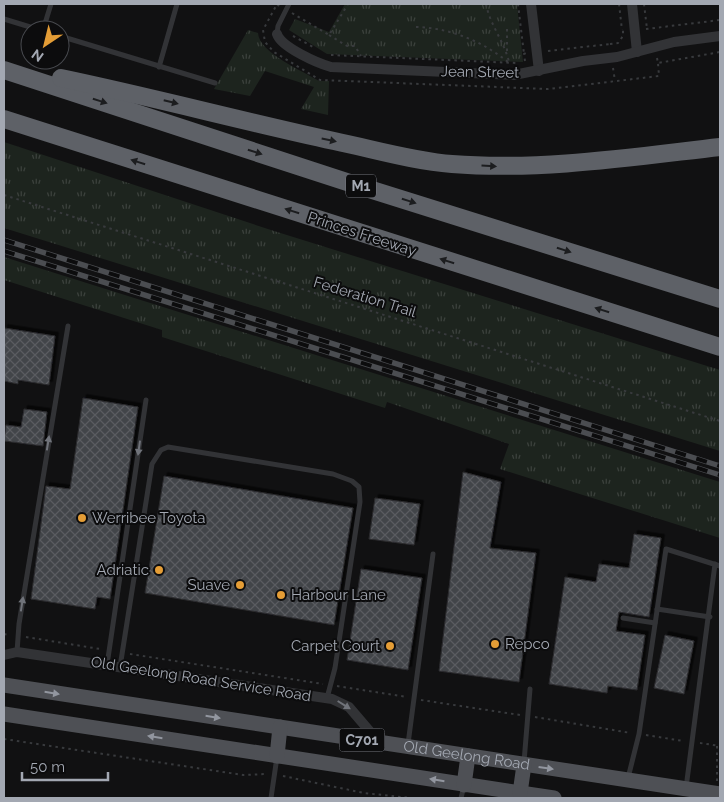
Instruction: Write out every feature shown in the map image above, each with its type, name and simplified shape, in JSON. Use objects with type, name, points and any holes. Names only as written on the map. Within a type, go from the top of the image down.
[{"type":"highway","points":[[4,68],[156,98],[381,151],[451,164],[504,166],[577,162],[720,147]]},
{"type":"highway","name":"M1","points":[[4,68],[353,184],[720,299]]},
{"type":"highway","name":"Princes Freeway","points":[[4,119],[720,347]]},
{"type":"highway","points":[[648,325],[720,352]]},
{"type":"main road","name":"Old Geelong Road","points":[[4,686],[627,780],[686,788],[719,789]]},
{"type":"main road","name":"Old Geelong Road","points":[[4,714],[277,756],[463,791],[520,793],[554,798]]},
{"type":"main road","points":[[277,756],[280,728]]},
{"type":"main road","points":[[463,791],[468,756]]},
{"type":"main road","points":[[520,793],[524,765]]},
{"type":"street","points":[[531,4],[539,71]]},
{"type":"street","points":[[632,4],[638,52]]},
{"type":"street","name":"Jean Street","points":[[277,30],[282,42],[313,61],[331,67],[508,75],[638,52],[674,42],[720,36]]},
{"type":"street","name":"Old Geelong Road Service Road","points":[[4,655],[17,652],[326,698],[341,702],[349,707],[380,743]]},
{"type":"lane","points":[[45,20],[51,4]]},
{"type":"lane","points":[[159,66],[177,4]]},
{"type":"lane","points":[[277,30],[289,4]]},
{"type":"lane","points":[[4,19],[20,24]]},
{"type":"lane","points":[[70,39],[215,83]]},
{"type":"lane","points":[[17,652],[68,326]]},
{"type":"lane","points":[[107,665],[146,400]]},
{"type":"lane","points":[[120,666],[152,464],[161,450],[168,447],[333,474],[352,481],[359,487],[360,502],[330,685],[326,698]]},
{"type":"lane","points":[[627,780],[639,734],[666,548],[718,565],[686,788]]},
{"type":"lane","points":[[408,747],[433,554]]},
{"type":"lane","points":[[657,609],[710,617]]},
{"type":"lane","points":[[623,618],[655,623]]},
{"type":"lane","points":[[524,765],[530,689]]},
{"type":"lane","points":[[271,798],[277,756]]},
{"type":"path","points":[[330,36],[348,4]]},
{"type":"path","points":[[486,4],[490,20],[507,53]]},
{"type":"path","points":[[327,55],[524,63],[518,4]]},
{"type":"path","points":[[619,4],[622,30]]},
{"type":"path","points":[[644,4],[647,28]]},
{"type":"path","points":[[286,10],[347,46],[354,46],[361,56]]},
{"type":"path","points":[[416,26],[437,28],[460,34],[497,53],[509,62]]},
{"type":"path","points":[[507,27],[508,75]]},
{"type":"path","points":[[277,30],[319,50]]},
{"type":"path","points":[[524,54],[610,44]]},
{"type":"path","name":"Federation Trail","points":[[4,195],[720,421]]},
{"type":"path","points":[[4,634],[109,650]]},
{"type":"path","points":[[123,653],[720,746]]},
{"type":"path","points":[[4,739],[243,775],[275,775],[364,793],[411,798]]},
{"type":"path","points":[[716,746],[719,789]]},
{"type":"green space","points":[[345,4],[517,4],[523,62],[327,54],[289,30],[295,19],[329,32]]},
{"type":"green space","points":[[248,30],[258,33],[260,40],[266,48],[283,61],[319,81],[329,81],[328,115],[301,109],[314,87],[265,71],[250,96],[214,89]]},
{"type":"green space","points":[[4,142],[274,231],[720,370],[720,451],[4,228]]},
{"type":"green space","points":[[4,257],[720,482],[720,538],[500,469],[509,444],[387,402],[385,408],[162,337],[162,330],[4,280]]},
{"type":"building","points":[[4,328],[55,336],[49,385],[18,380],[18,384],[4,381]]},
{"type":"building","name":"Werribee Toyota","points":[[83,398],[138,407],[110,599],[97,597],[95,609],[31,599],[46,486],[70,489]]},
{"type":"building","points":[[24,409],[47,412],[43,446],[4,441],[6,425],[21,427]]},
{"type":"building","points":[[463,472],[501,482],[490,548],[536,553],[519,682],[439,671]]},
{"type":"building","points":[[164,476],[353,508],[334,625],[145,593]]},
{"type":"building","points":[[375,498],[420,504],[414,545],[369,539]]},
{"type":"building","points":[[634,534],[661,538],[649,617],[619,612],[616,631],[645,635],[637,690],[608,686],[607,693],[549,684],[565,577],[596,582],[599,564],[629,568]]},
{"type":"building","points":[[361,569],[422,578],[408,670],[347,660]]},
{"type":"building","points":[[665,635],[694,641],[684,694],[654,688]]},
{"type":"railway","points":[[4,240],[720,466]]},
{"type":"railway","points":[[4,251],[720,475]]},
{"type":"place","name":"Werribee Toyota","points":[[82,518]]},
{"type":"place","name":"Adriatic","points":[[159,570]]},
{"type":"place","name":"Suave","points":[[240,585]]},
{"type":"place","name":"Harbour Lane","points":[[281,595]]},
{"type":"place","name":"Repco","points":[[495,644]]},
{"type":"place","name":"Carpet Court","points":[[390,646]]}]
